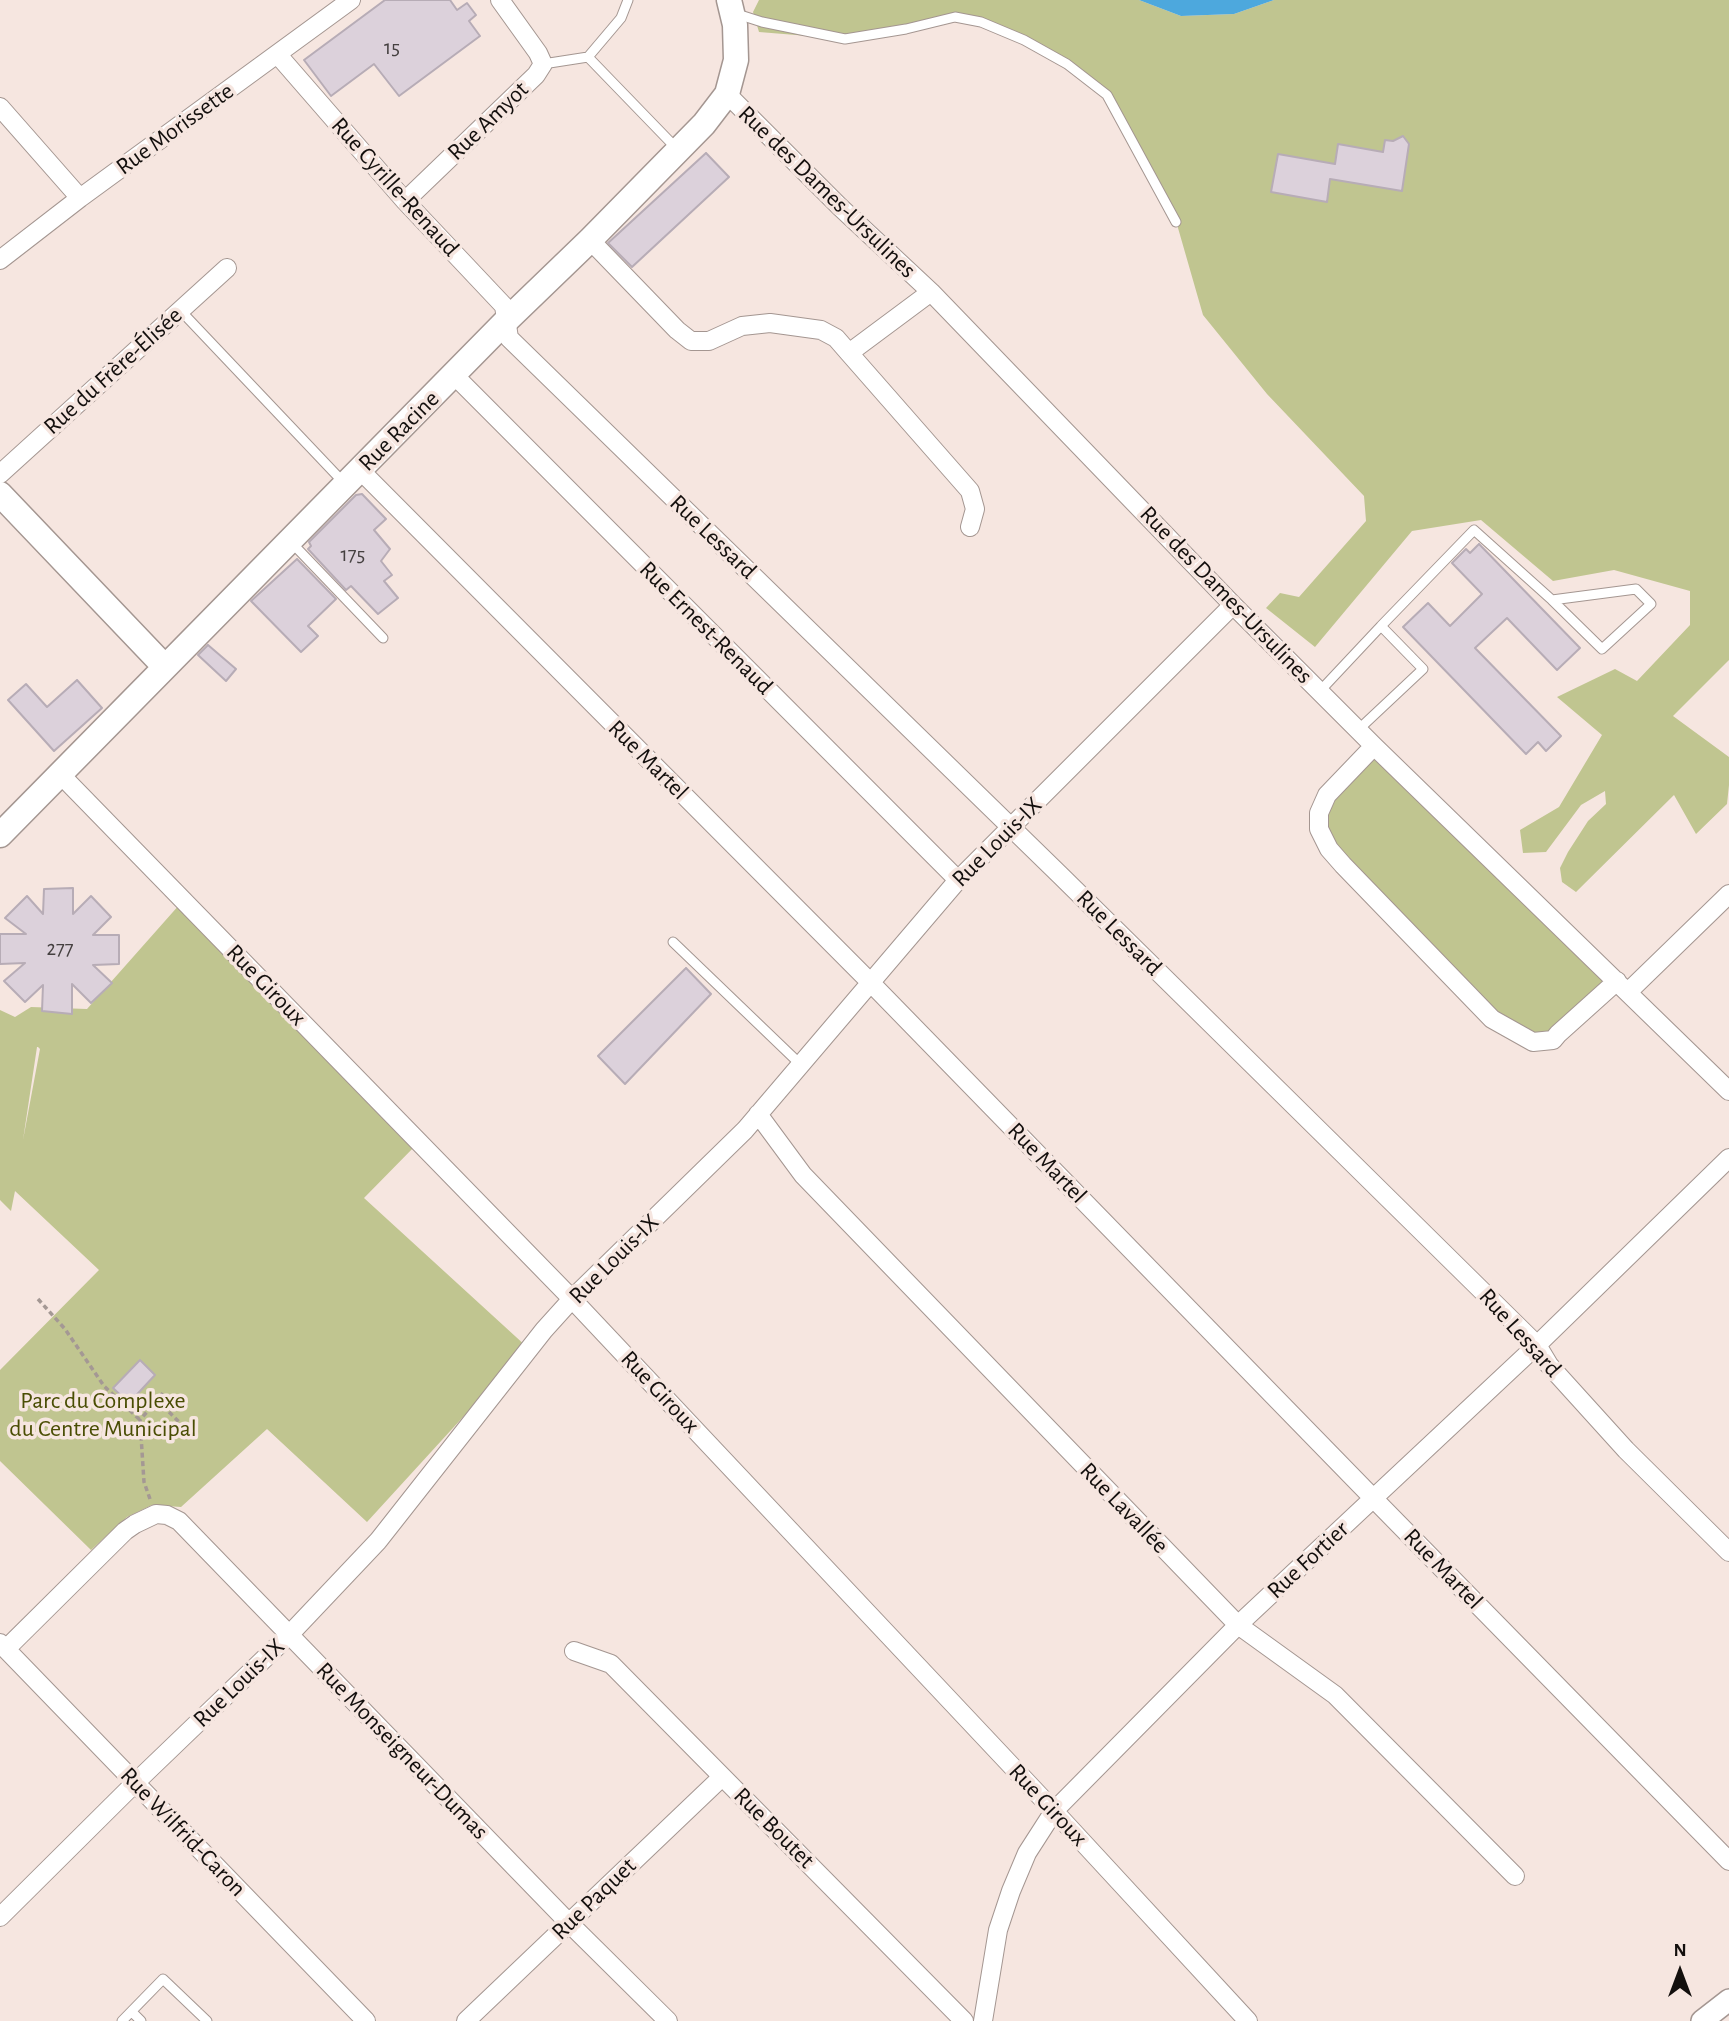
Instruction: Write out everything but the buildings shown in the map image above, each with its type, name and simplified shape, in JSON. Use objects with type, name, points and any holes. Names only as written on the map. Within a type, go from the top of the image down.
[{"type":"main road","name":"Rue Racine","points":[[0,835],[507,320],[679,152],[727,94],[736,60],[735,25],[731,6]]},
{"type":"main road","points":[[0,494],[164,666]]},
{"type":"street","name":"Rue Morissette","points":[[0,260],[80,198],[351,0]]},
{"type":"street","name":"Rue Amyot","points":[[405,201],[536,75],[543,64],[500,0]]},
{"type":"street","name":"Rue Cyrille-Renaud","points":[[278,55],[405,201],[504,306],[507,320]]},
{"type":"street","name":"Rue des Dames-Ursulines","points":[[727,94],[840,207],[931,292],[1374,746],[1729,1091]]},
{"type":"street","points":[[0,107],[80,198]]},
{"type":"street","points":[[590,240],[677,330],[691,341],[709,341],[742,326],[770,323],[821,330],[836,338],[970,491],[975,509],[970,527]]},
{"type":"street","name":"Rue du Frère-Élisée","points":[[0,474],[226,268]]},
{"type":"street","points":[[849,353],[931,292]]},
{"type":"street","name":"Rue Lessard","points":[[507,320],[509,338],[1537,1345],[1549,1365],[1626,1450],[1729,1552]]},
{"type":"street","name":"Rue Ernest-Renaud","points":[[454,375],[958,880]]},
{"type":"street","name":"Rue Martel","points":[[353,478],[870,982],[1729,1861]]},
{"type":"street","name":"Rue Louis-IX","points":[[0,1917],[289,1635],[378,1541],[544,1329],[745,1130],[958,880],[1233,604]]},
{"type":"street","points":[[1374,746],[1327,795],[1319,813],[1319,829],[1329,849],[1492,1019],[1533,1042],[1553,1041],[1558,1034],[1623,986],[1729,894]]},
{"type":"street","name":"Rue Giroux","points":[[60,774],[572,1299],[1248,2021]]},
{"type":"street","name":"Rue Lavallée","points":[[758,1114],[803,1175],[1238,1625],[1335,1695],[1515,1876]]},
{"type":"street","name":"Rue Fortier","points":[[983,2021],[998,1930],[1011,1891],[1027,1853],[1054,1811],[1238,1625],[1537,1345],[1729,1158]]},
{"type":"street","points":[[3,1646],[125,1531],[156,1514]]},
{"type":"street","name":"Rue Monseigneur-Dumas","points":[[156,1514],[167,1515],[179,1521],[569,1923],[668,2021]]},
{"type":"street","name":"Rue Wilfrid-Caron","points":[[3,1646],[366,2021]]},
{"type":"street","name":"Rue Boutet","points":[[574,1651],[611,1664],[964,2021]]},
{"type":"street","name":"Rue Paquet","points":[[466,2021],[722,1777]]},
{"type":"street","points":[[1702,2021],[1729,2000]]},
{"type":"lane","points":[[543,64],[588,57],[621,18],[628,0]]},
{"type":"lane","points":[[731,6],[762,22],[845,39],[906,29],[955,17],[981,22],[1024,40],[1067,64],[1107,95],[1176,222]]},
{"type":"lane","points":[[588,57],[679,152]]},
{"type":"lane","points":[[180,310],[353,478]]},
{"type":"lane","points":[[1320,691],[1474,530],[1602,649],[1651,604],[1636,589],[1552,600]]},
{"type":"lane","points":[[290,541],[383,638]]},
{"type":"lane","points":[[1358,730],[1423,669],[1381,626]]},
{"type":"lane","points":[[673,942],[800,1064]]},
{"type":"lane","points":[[122,2021],[163,1979],[207,2021]]},
{"type":"lane","points":[[131,2012],[141,2021]]},
{"type":"path","points":[[38,1299],[65,1329],[104,1386],[140,1420],[144,1482],[156,1514]]},
{"type":"path","points":[[140,1420],[163,1393]]},
{"type":"path","points":[[157,1400],[184,1427]]},
{"type":"green space","points":[[759,0],[1139,0],[1181,16],[1234,14],[1274,0],[1729,0],[1729,660],[1673,716],[1729,757],[1727,804],[1696,834],[1674,795],[1576,892],[1562,882],[1560,868],[1588,821],[1606,804],[1605,791],[1581,805],[1546,852],[1523,853],[1520,830],[1559,807],[1602,735],[1557,697],[1615,669],[1637,681],[1690,625],[1690,591],[1614,570],[1553,581],[1481,520],[1412,531],[1315,647],[1266,608],[1280,593],[1299,597],[1366,521],[1364,496],[1267,394],[1203,315],[1176,221],[1107,96],[1025,41],[952,17],[845,39],[759,32],[753,12]]},
{"type":"green space","points":[[1374,746],[1617,981],[1558,1034],[1515,1033],[1343,865],[1319,813]]},
{"type":"green space","name":"Parc du Complexe du Centre Municipal","points":[[180,904],[418,1143],[364,1198],[527,1347],[367,1522],[267,1429],[181,1507],[152,1505],[127,1517],[91,1550],[0,1461],[0,1370],[99,1270],[15,1191],[11,1211],[0,1200],[0,1010],[15,1017],[31,1007],[87,1009]],"holes":[[[37,1047],[40,1049],[23,1140]]]},
{"type":"water","points":[[1139,0],[1274,0],[1234,14],[1181,16]]}]
